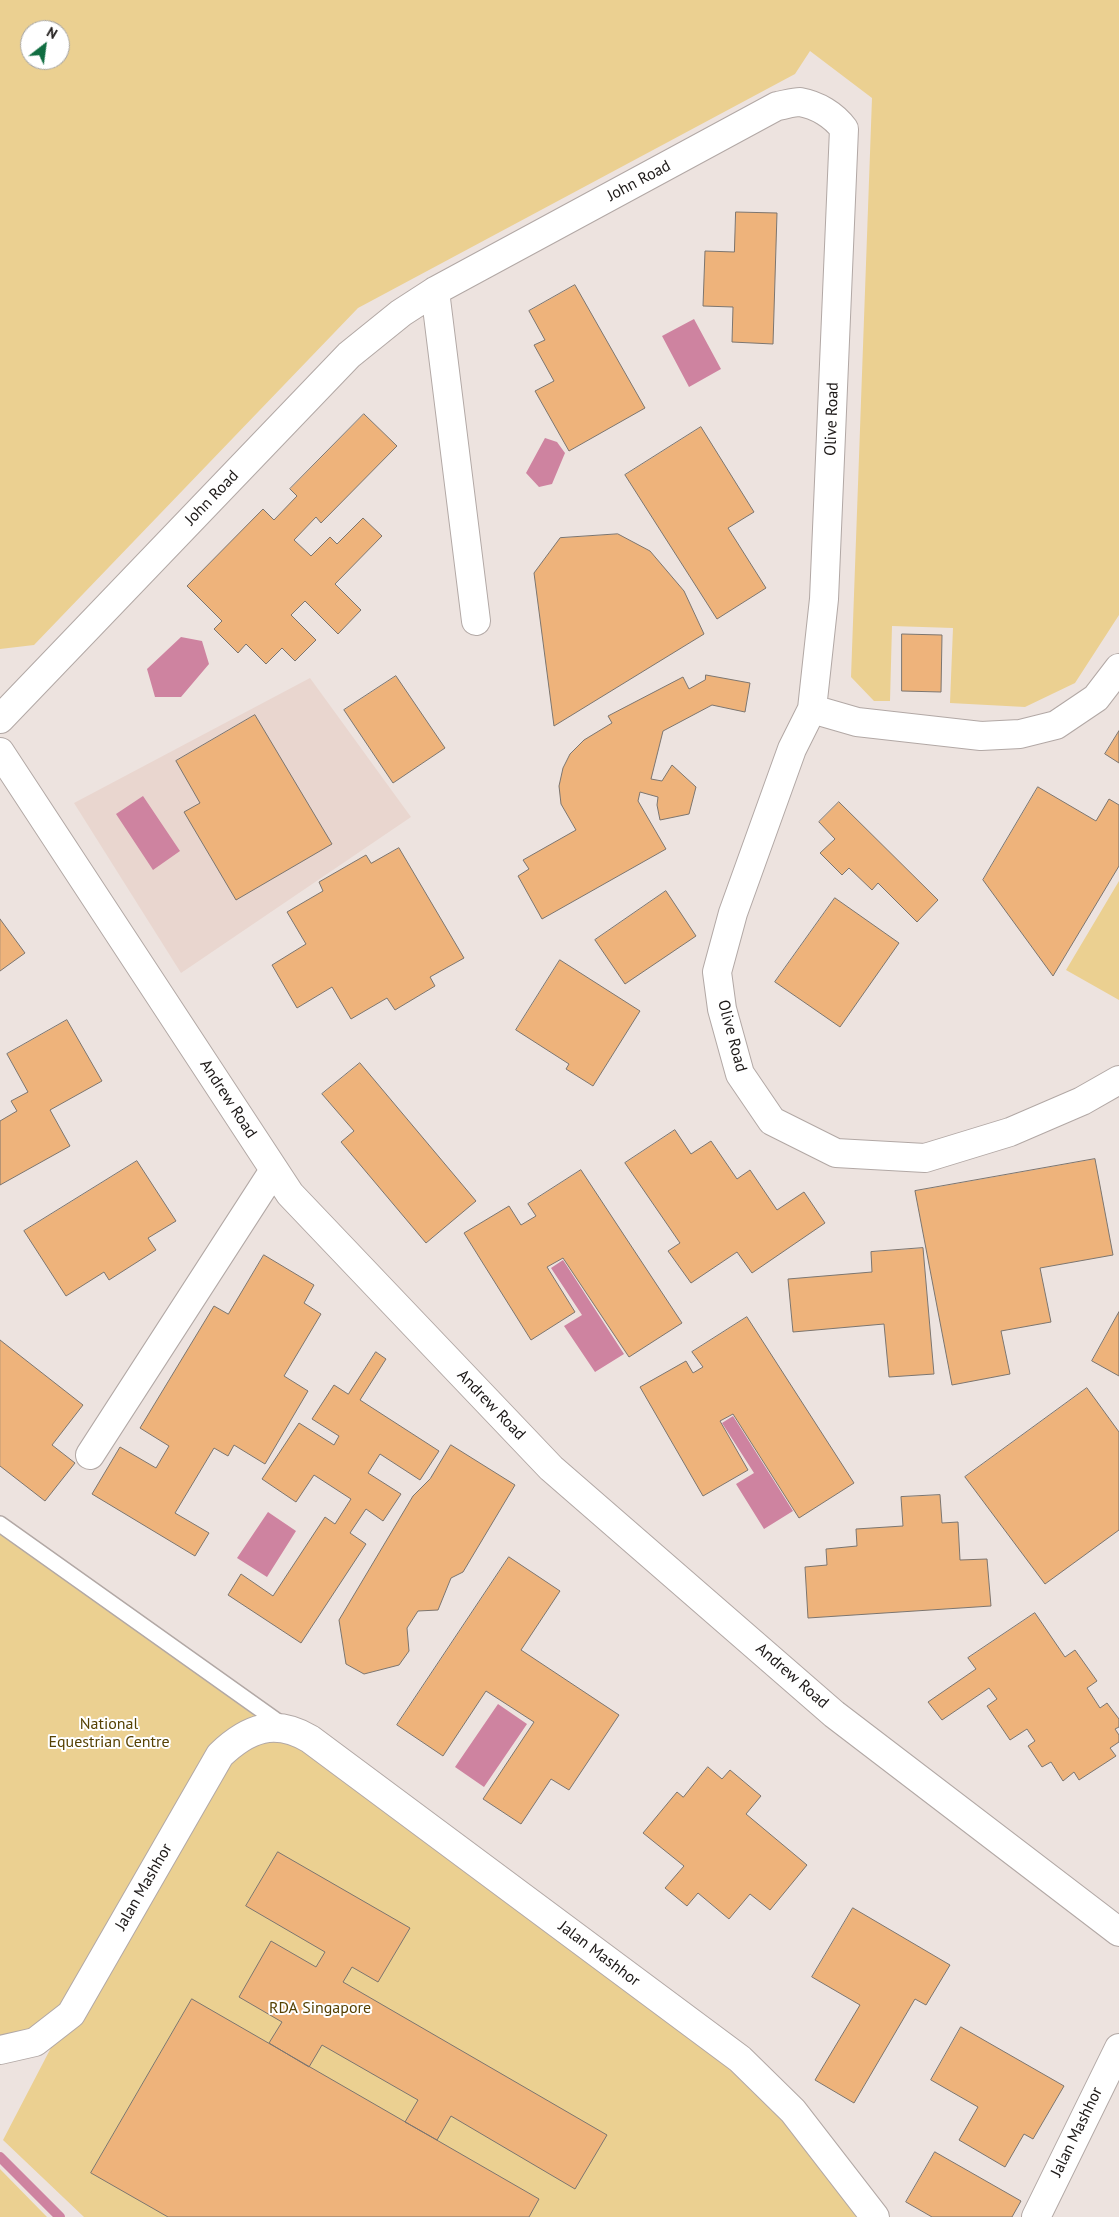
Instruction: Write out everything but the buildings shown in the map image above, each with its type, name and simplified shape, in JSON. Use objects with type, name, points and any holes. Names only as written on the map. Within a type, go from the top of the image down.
[{"type":"street","name":"John Road","points":[[0,718],[349,355],[401,313],[435,291],[777,106],[800,102],[822,110],[834,118],[844,129]]},
{"type":"street","name":"Olive Road","points":[[844,129],[824,600],[812,709],[792,749],[749,867],[733,913],[717,972],[722,1009],[740,1074],[772,1121],[836,1153],[924,1158],[1010,1132],[1082,1101],[1119,1080]]},
{"type":"street","points":[[435,291],[476,621]]},
{"type":"street","points":[[812,709],[857,722],[981,736],[1020,734],[1056,725],[1096,698],[1119,668]]},
{"type":"street","name":"Andrew Road","points":[[0,752],[290,1194],[551,1468],[834,1714],[1119,1932]]},
{"type":"street","points":[[90,1455],[274,1170]]},
{"type":"street","name":"Jalan Mashhor","points":[[0,2050],[35,2042],[70,2014],[220,1755],[232,1743],[262,1728],[288,1728],[310,1739],[740,2059],[793,2111],[875,2217]]},
{"type":"street","name":"Jalan Mashhor","points":[[1036,2217],[1119,2048]]},
{"type":"lane","name":"Jalan Mashhor","points":[[0,1524],[288,1728]]},
{"type":"shaded area","points":[[694,319],[721,369],[689,387],[662,336]]},
{"type":"shaded area","points":[[545,438],[557,442],[565,453],[552,484],[539,487],[526,473]]},
{"type":"shaded area","points":[[181,637],[202,641],[209,664],[181,697],[155,697],[147,669]]},
{"type":"shaded area","points":[[310,678],[411,817],[181,973],[74,803]]},
{"type":"shaded area","points":[[143,796],[180,851],[153,870],[116,814]]},
{"type":"shaded area","points":[[563,1260],[624,1354],[595,1372],[564,1326],[582,1315],[551,1268]]},
{"type":"shaded area","points":[[733,1416],[793,1511],[764,1529],[736,1484],[754,1473],[722,1423]]},
{"type":"shaded area","points":[[268,1512],[296,1531],[267,1577],[237,1558]]},
{"type":"shaded area","points":[[498,1704],[527,1724],[484,1787],[455,1767]]},
{"type":"green space","points":[[0,0],[1119,0],[1119,615],[1075,683],[1025,707],[950,703],[953,628],[892,626],[890,701],[874,701],[851,677],[872,98],[810,51],[795,74],[358,308],[34,645],[0,649]]},
{"type":"green space","points":[[1119,881],[1119,1000],[1066,970]]},
{"type":"green space","name":"RDA Singapore","points":[[0,1523],[741,2061],[874,2217],[84,2217],[3,2140],[68,2015],[0,2047]]},
{"type":"green space","points":[[0,2169],[47,2217],[0,2217]]},
{"type":"waterway","points":[[0,2157],[60,2217]]},
{"type":"park label","name":"National Equestrian Centre","points":[[109,1733]]}]
